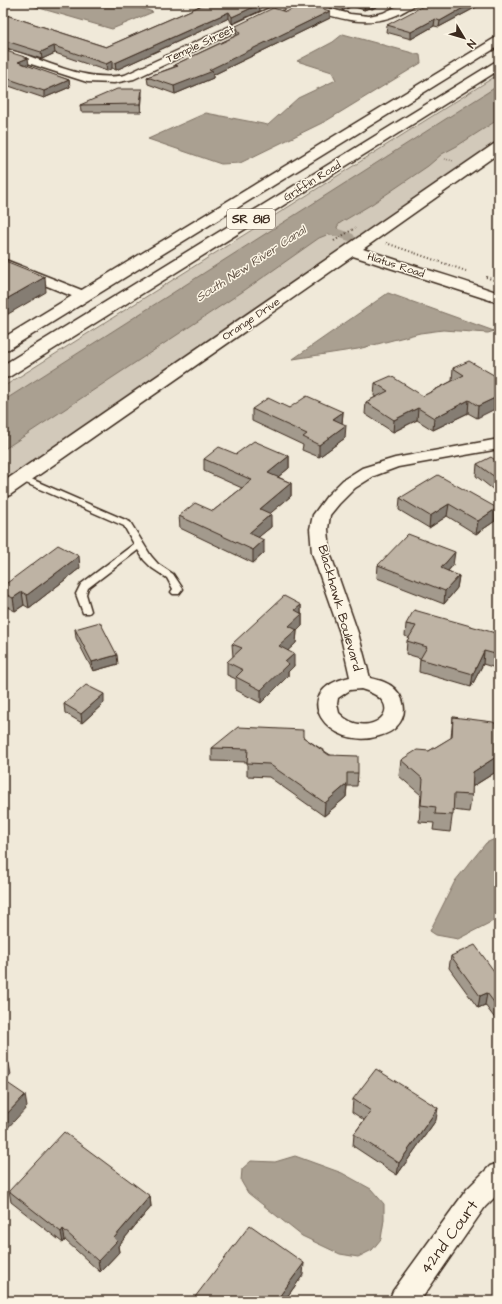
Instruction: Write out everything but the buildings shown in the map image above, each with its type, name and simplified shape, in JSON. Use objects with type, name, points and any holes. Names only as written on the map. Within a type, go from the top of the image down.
[{"type":"main road","name":"Griffin Road","points":[[3,346],[499,41]]},
{"type":"main road","name":"Griffin Road","points":[[3,373],[499,66]]},
{"type":"main road","name":"Orange Drive","points":[[3,490],[497,150]]},
{"type":"main road","points":[[263,186],[266,199],[275,204]]},
{"type":"main road","points":[[235,203],[246,210],[251,219]]},
{"type":"main road","name":"Hiatus Road","points":[[356,248],[428,276],[441,278],[499,298]]},
{"type":"street","name":"Temple Street","points":[[3,51],[87,79],[110,81],[130,77],[288,3]]},
{"type":"street","points":[[296,3],[350,18],[366,19],[379,18],[412,3]]},
{"type":"street","points":[[3,263],[84,296]]},
{"type":"street","name":"Blackhawk Boulevard","points":[[361,682],[350,633],[321,553],[319,529],[322,515],[333,500],[349,484],[368,472],[395,463],[499,444]]},
{"type":"street","name":"42nd Court","points":[[403,1301],[476,1198],[499,1175]]},
{"type":"lane","points":[[22,478],[127,524],[147,558],[155,566],[170,576],[178,589],[176,592]]},
{"type":"lane","points":[[86,611],[81,594],[84,586],[139,545]]},
{"type":"path","points":[[335,241],[350,230]]},
{"type":"path","points":[[385,242],[397,248],[471,272]]},
{"type":"path","points":[[485,277],[499,282]]},
{"type":"shaded area","points":[[499,74],[499,143],[3,484],[3,387]]},
{"type":"water","points":[[22,3],[125,3],[153,12],[112,29]]},
{"type":"water","points":[[343,34],[420,55],[421,63],[326,121],[240,163],[221,164],[148,139],[206,113],[268,125],[298,98],[336,80],[332,72],[297,61],[333,42]]},
{"type":"water","name":"South New River Canal","points":[[499,85],[499,119],[442,154],[428,166],[372,204],[340,223],[337,227],[338,230],[343,232],[336,236],[329,234],[319,238],[245,290],[3,450],[3,401]]},
{"type":"water","points":[[388,293],[494,331],[488,333],[443,330],[420,333],[358,349],[293,359]]},
{"type":"water","points":[[499,837],[499,918],[458,939],[436,935],[430,931],[455,881],[486,843]]},
{"type":"water","points":[[295,1156],[342,1173],[371,1189],[384,1204],[384,1220],[381,1239],[372,1250],[358,1257],[340,1254],[302,1236],[248,1193],[241,1181],[242,1169],[251,1161],[275,1162]]},
{"type":"waterway","points":[[318,226],[349,237]]}]
